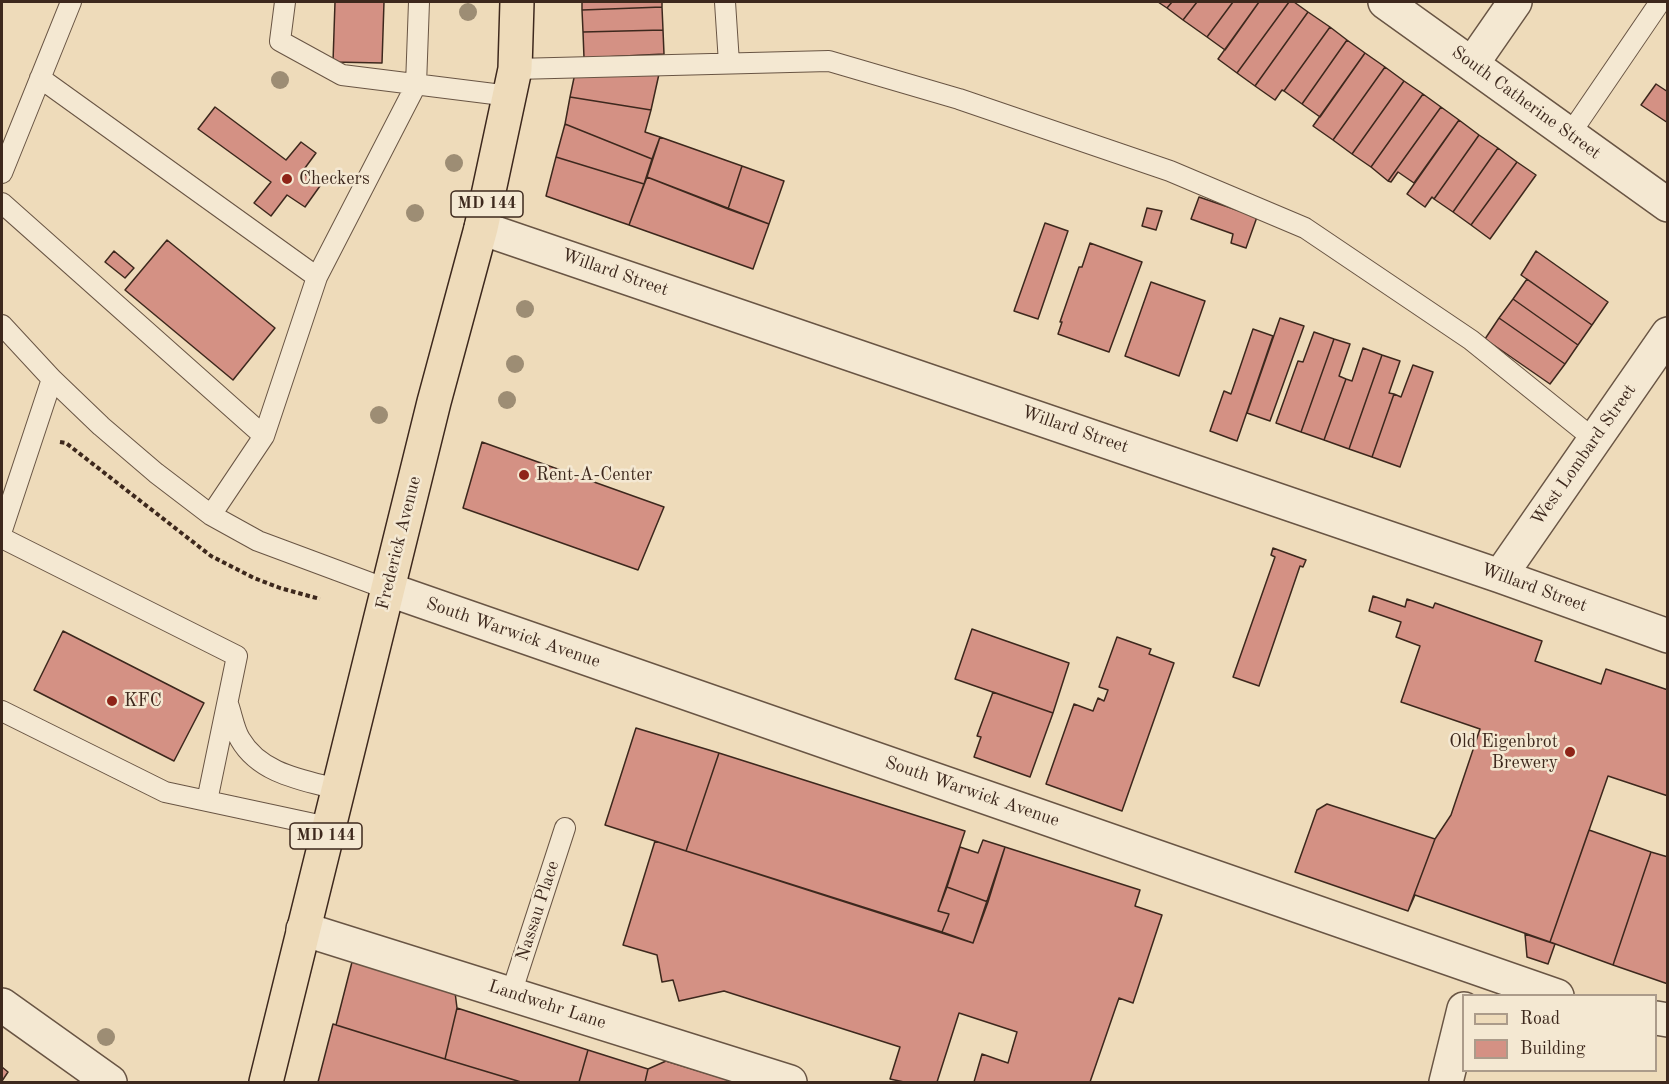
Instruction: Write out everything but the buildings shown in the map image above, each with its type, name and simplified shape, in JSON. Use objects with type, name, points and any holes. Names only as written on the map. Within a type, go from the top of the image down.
[{"type":"main road","name":"Frederick Avenue","points":[[266,1083],[434,402],[481,228],[512,82],[517,2]]},
{"type":"street","name":"South Catherine Street","points":[[1385,2],[1668,205]]},
{"type":"street","points":[[1472,64],[1515,2]]},
{"type":"street","name":"Willard Street","points":[[481,228],[1500,576],[1668,636]]},
{"type":"street","name":"West Lombard Street","points":[[1500,576],[1668,334]]},
{"type":"street","name":"South Warwick Avenue","points":[[387,590],[1470,981],[1545,994]]},
{"type":"street","name":"Landwehr Lane","points":[[303,929],[790,1083]]},
{"type":"street","points":[[2,1005],[110,1083]]},
{"type":"street","points":[[1446,1083],[1462,1017]]},
{"type":"lane","points":[[2,173],[71,2]]},
{"type":"lane","points":[[285,2],[280,41],[342,75],[416,85],[512,82],[729,63],[829,61],[958,99],[1170,171],[1305,228],[1471,340],[1595,440]]},
{"type":"lane","points":[[211,515],[264,436],[317,277],[416,85],[419,2]]},
{"type":"lane","points":[[725,2],[729,63]]},
{"type":"lane","points":[[1570,134],[1660,2]]},
{"type":"lane","points":[[40,78],[317,277]]},
{"type":"lane","points":[[2,203],[264,436]]},
{"type":"lane","points":[[2,325],[52,379],[101,426],[156,473],[211,515],[258,541],[387,590]]},
{"type":"lane","points":[[2,530],[52,379]]},
{"type":"lane","points":[[2,538],[237,656],[207,801]]},
{"type":"lane","points":[[228,701],[240,739],[270,768],[290,777],[337,789]]},
{"type":"lane","points":[[2,711],[165,792],[328,827]]},
{"type":"lane","name":"Nassau Place","points":[[511,994],[565,828]]},
{"type":"place","name":"Checkers","points":[[287,179]]},
{"type":"place","name":"Rent-A-Center","points":[[524,475]]},
{"type":"place","name":"KFC","points":[[112,701]]},
{"type":"place","name":"Old Eigenbrot Brewery","points":[[1570,752]]}]
